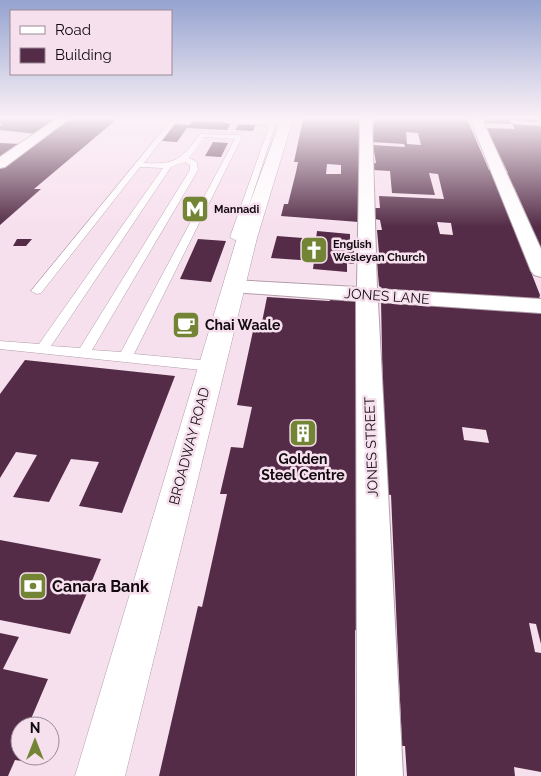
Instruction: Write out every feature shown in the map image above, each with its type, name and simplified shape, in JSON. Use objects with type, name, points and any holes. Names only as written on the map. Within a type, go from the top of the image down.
[{"type":"main road","name":"BROADWAY ROAD","points":[[100,776],[233,286],[274,155]]},
{"type":"street","points":[[0,164],[12,155]]},
{"type":"street","name":"JONES STREET","points":[[366,155],[367,295],[380,776]]},
{"type":"street","points":[[491,155],[541,271]]},
{"type":"street","name":"JONES LANE","points":[[233,286],[541,306]]},
{"type":"lane","points":[[37,292],[147,155]]},
{"type":"lane","points":[[139,165],[168,167],[185,159],[188,155]]},
{"type":"lane","points":[[125,358],[230,155]]},
{"type":"lane","points":[[235,237],[262,155]]},
{"type":"lane","points":[[84,354],[194,170],[194,164],[185,159]]},
{"type":"lane","points":[[42,349],[168,167]]},
{"type":"lane","points":[[0,345],[211,366]]},
{"type":"building","points":[[0,155],[7,155],[0,160]]},
{"type":"building","points":[[18,155],[74,155],[34,189],[41,189],[0,225],[0,168]]},
{"type":"building","points":[[205,155],[222,155],[221,157]]},
{"type":"building","points":[[295,155],[359,155],[359,222],[281,216],[284,204],[288,204],[298,162],[294,162]],"holes":[[[327,164],[341,165],[341,174],[326,174]]]},
{"type":"building","points":[[375,155],[483,155],[489,170],[491,170],[540,295],[539,299],[385,290],[379,286],[377,263],[380,264],[377,230],[382,230],[380,220],[375,219],[374,208],[380,208],[379,196],[444,199],[438,174],[429,173],[435,195],[392,193],[390,171],[373,170],[373,163],[376,163]],"holes":[[[437,222],[451,223],[453,235],[440,234]]]},
{"type":"building","points":[[499,155],[541,155],[541,248],[514,187],[511,187],[505,173],[508,173]]},
{"type":"building","name":"English Wesleyan Church","points":[[317,231],[350,234],[350,241],[354,241],[354,264],[347,263],[347,272],[313,269],[314,261],[271,258],[277,236],[316,239]]},
{"type":"building","points":[[17,239],[32,239],[26,246],[13,246]]},
{"type":"building","points":[[198,239],[226,241],[211,282],[180,279]]},
{"type":"building","points":[[267,297],[329,301],[334,298],[352,299],[357,303],[360,631],[355,630],[355,776],[159,776],[198,606],[202,607],[227,494],[220,494],[231,447],[243,448],[252,407],[237,405],[253,331],[260,332]]},
{"type":"building","points":[[381,301],[541,310],[541,644],[536,624],[529,623],[535,652],[541,653],[541,772],[514,767],[515,776],[407,776],[405,746],[402,746],[391,495],[385,494]],"holes":[[[462,427],[486,430],[489,443],[464,440]]]},
{"type":"building","points":[[25,360],[175,376],[122,513],[79,506],[99,462],[71,459],[49,502],[13,497],[37,455],[16,452],[0,478],[0,394]]},
{"type":"building","points":[[0,540],[101,559],[70,634],[0,620]]},
{"type":"building","points":[[0,633],[19,637],[3,669],[48,679],[32,716],[10,716],[10,766],[12,766],[8,776],[0,776]]},
{"type":"place","name":"Mannadi","points":[[195,209]]},
{"type":"place","name":"English Wesleyan Church","points":[[314,250]]},
{"type":"place","name":"Chai Waale","points":[[186,325]]},
{"type":"place","name":"Golden Steel Centre","points":[[303,433]]},
{"type":"place","name":"Canara Bank","points":[[33,586]]}]
